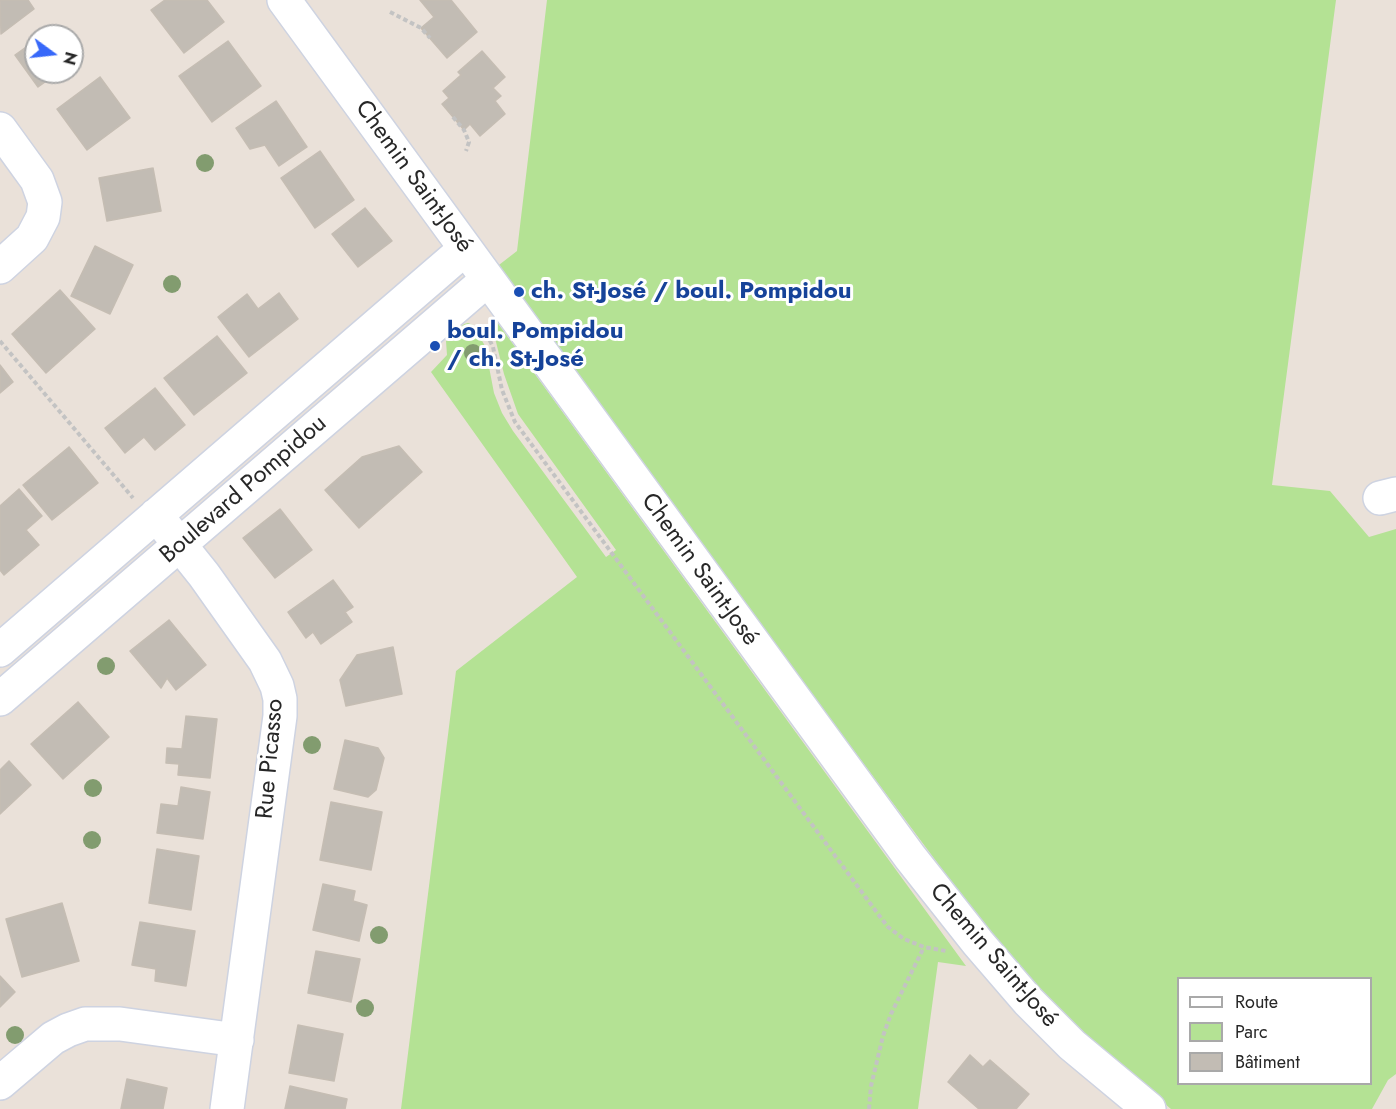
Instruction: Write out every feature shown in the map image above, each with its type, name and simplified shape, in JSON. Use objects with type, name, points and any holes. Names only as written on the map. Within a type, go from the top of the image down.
[{"type":"street","name":"Chemin Saint-José","points":[[284,0],[820,735],[969,933],[1003,975],[1052,1026],[1149,1109]]},
{"type":"street","points":[[0,129],[37,180],[45,202],[43,217],[32,238],[0,267]]},
{"type":"street","name":"Boulevard Pompidou","points":[[0,650],[146,508],[465,249]]},
{"type":"street","name":"Boulevard Pompidou","points":[[0,699],[487,280]]},
{"type":"street","name":"Rue Picasso","points":[[146,508],[181,544],[265,661],[277,686],[280,699],[280,716],[227,1109]]},
{"type":"street","points":[[0,1083],[53,1038],[85,1024],[120,1024],[237,1040]]},
{"type":"path","points":[[390,12],[421,28],[430,38]]},
{"type":"path","points":[[453,117],[464,130],[469,142],[466,152]]},
{"type":"path","name":"Chemin Saint-José","points":[[482,324],[493,347],[498,377],[508,409],[525,436],[883,920],[897,935],[924,947],[938,951],[953,951]]},
{"type":"path","points":[[0,341],[146,508]]},
{"type":"path","points":[[868,1109],[871,1086],[891,1014],[924,947]]},
{"type":"green space","points":[[547,0],[1336,0],[1272,485],[1330,491],[1369,537],[1396,529],[1396,1074],[1388,1080],[1372,1109],[1171,1109],[1102,1051],[1044,993],[991,935],[495,268],[517,251]]},
{"type":"green space","points":[[497,322],[966,966],[938,962],[918,1109],[401,1109],[456,671],[577,577],[431,372],[447,355],[446,341],[464,324],[473,325],[485,346],[494,393],[513,431],[606,557],[616,550],[518,414],[490,328]]},
{"type":"building","points":[[0,0],[28,0],[34,9],[1,34]]},
{"type":"building","points":[[165,0],[207,0],[224,22],[184,53],[151,10]]},
{"type":"building","points":[[420,0],[451,0],[477,32],[447,58],[421,28],[434,17]]},
{"type":"building","points":[[228,41],[261,86],[212,122],[179,76]]},
{"type":"building","points":[[24,49],[24,68],[15,55]]},
{"type":"building","points":[[482,51],[505,77],[493,88],[501,96],[495,101],[505,114],[480,136],[470,124],[464,130],[442,104],[449,98],[443,91],[461,75],[458,72]]},
{"type":"building","points":[[100,77],[130,118],[87,150],[57,109]]},
{"type":"building","points":[[276,101],[307,147],[279,166],[265,145],[250,149],[236,128]]},
{"type":"building","points":[[320,151],[354,200],[315,228],[281,178]]},
{"type":"building","points":[[153,168],[161,211],[107,221],[99,178]]},
{"type":"building","points":[[365,208],[392,241],[358,267],[332,234]]},
{"type":"building","points":[[95,246],[133,265],[110,314],[71,296]]},
{"type":"building","points":[[60,290],[95,329],[46,373],[12,334]]},
{"type":"building","points":[[279,293],[298,319],[249,357],[218,317],[247,294],[258,309]]},
{"type":"building","points":[[217,336],[247,373],[194,415],[164,378]]},
{"type":"building","points":[[0,365],[13,382],[0,393]]},
{"type":"building","points":[[155,388],[185,425],[155,450],[144,437],[125,453],[105,428]]},
{"type":"building","points":[[399,446],[422,472],[359,528],[325,490],[362,457]]},
{"type":"building","points":[[69,447],[98,483],[52,520],[23,485]]},
{"type":"building","points":[[19,489],[42,516],[26,530],[39,545],[4,575],[0,570],[0,506]]},
{"type":"building","points":[[280,509],[312,550],[275,578],[243,538]]},
{"type":"building","points":[[333,580],[353,607],[345,612],[352,622],[321,644],[313,632],[306,638],[288,612]]},
{"type":"building","points":[[169,620],[206,665],[176,690],[167,678],[161,688],[130,651]]},
{"type":"building","points":[[393,647],[402,694],[346,706],[340,680],[357,655]]},
{"type":"building","points":[[78,702],[109,737],[63,779],[31,744]]},
{"type":"building","points":[[186,716],[217,719],[210,778],[178,775],[179,764],[166,763],[167,748],[182,749]]},
{"type":"building","points":[[345,740],[378,748],[384,758],[376,790],[368,797],[334,789]]},
{"type":"building","points":[[9,761],[31,785],[0,814],[0,770]]},
{"type":"building","points":[[181,787],[210,792],[203,839],[157,833],[161,804],[178,806]]},
{"type":"building","points":[[331,802],[382,812],[371,870],[320,860]]},
{"type":"building","points":[[157,849],[199,856],[191,910],[149,903]]},
{"type":"building","points":[[323,884],[355,891],[353,901],[367,905],[359,941],[313,930]]},
{"type":"building","points":[[62,903],[79,961],[22,977],[6,919]]},
{"type":"building","points":[[140,922],[195,931],[186,986],[155,981],[156,969],[132,965]]},
{"type":"building","points":[[316,951],[360,959],[351,1002],[308,993]]},
{"type":"building","points":[[0,976],[15,992],[0,1007]]},
{"type":"building","points":[[298,1025],[343,1034],[334,1081],[289,1073]]},
{"type":"building","points":[[970,1055],[983,1067],[990,1060],[1029,1094],[1016,1109],[979,1109],[948,1082]]},
{"type":"building","points":[[127,1079],[167,1088],[163,1109],[121,1109]]},
{"type":"building","points":[[290,1086],[347,1099],[345,1109],[285,1109]]},
{"type":"place","name":"ch. St-José / boul. Pompidou","points":[[519,292]]},
{"type":"place","name":"boul. Pompidou / ch. St-José","points":[[435,346]]}]
